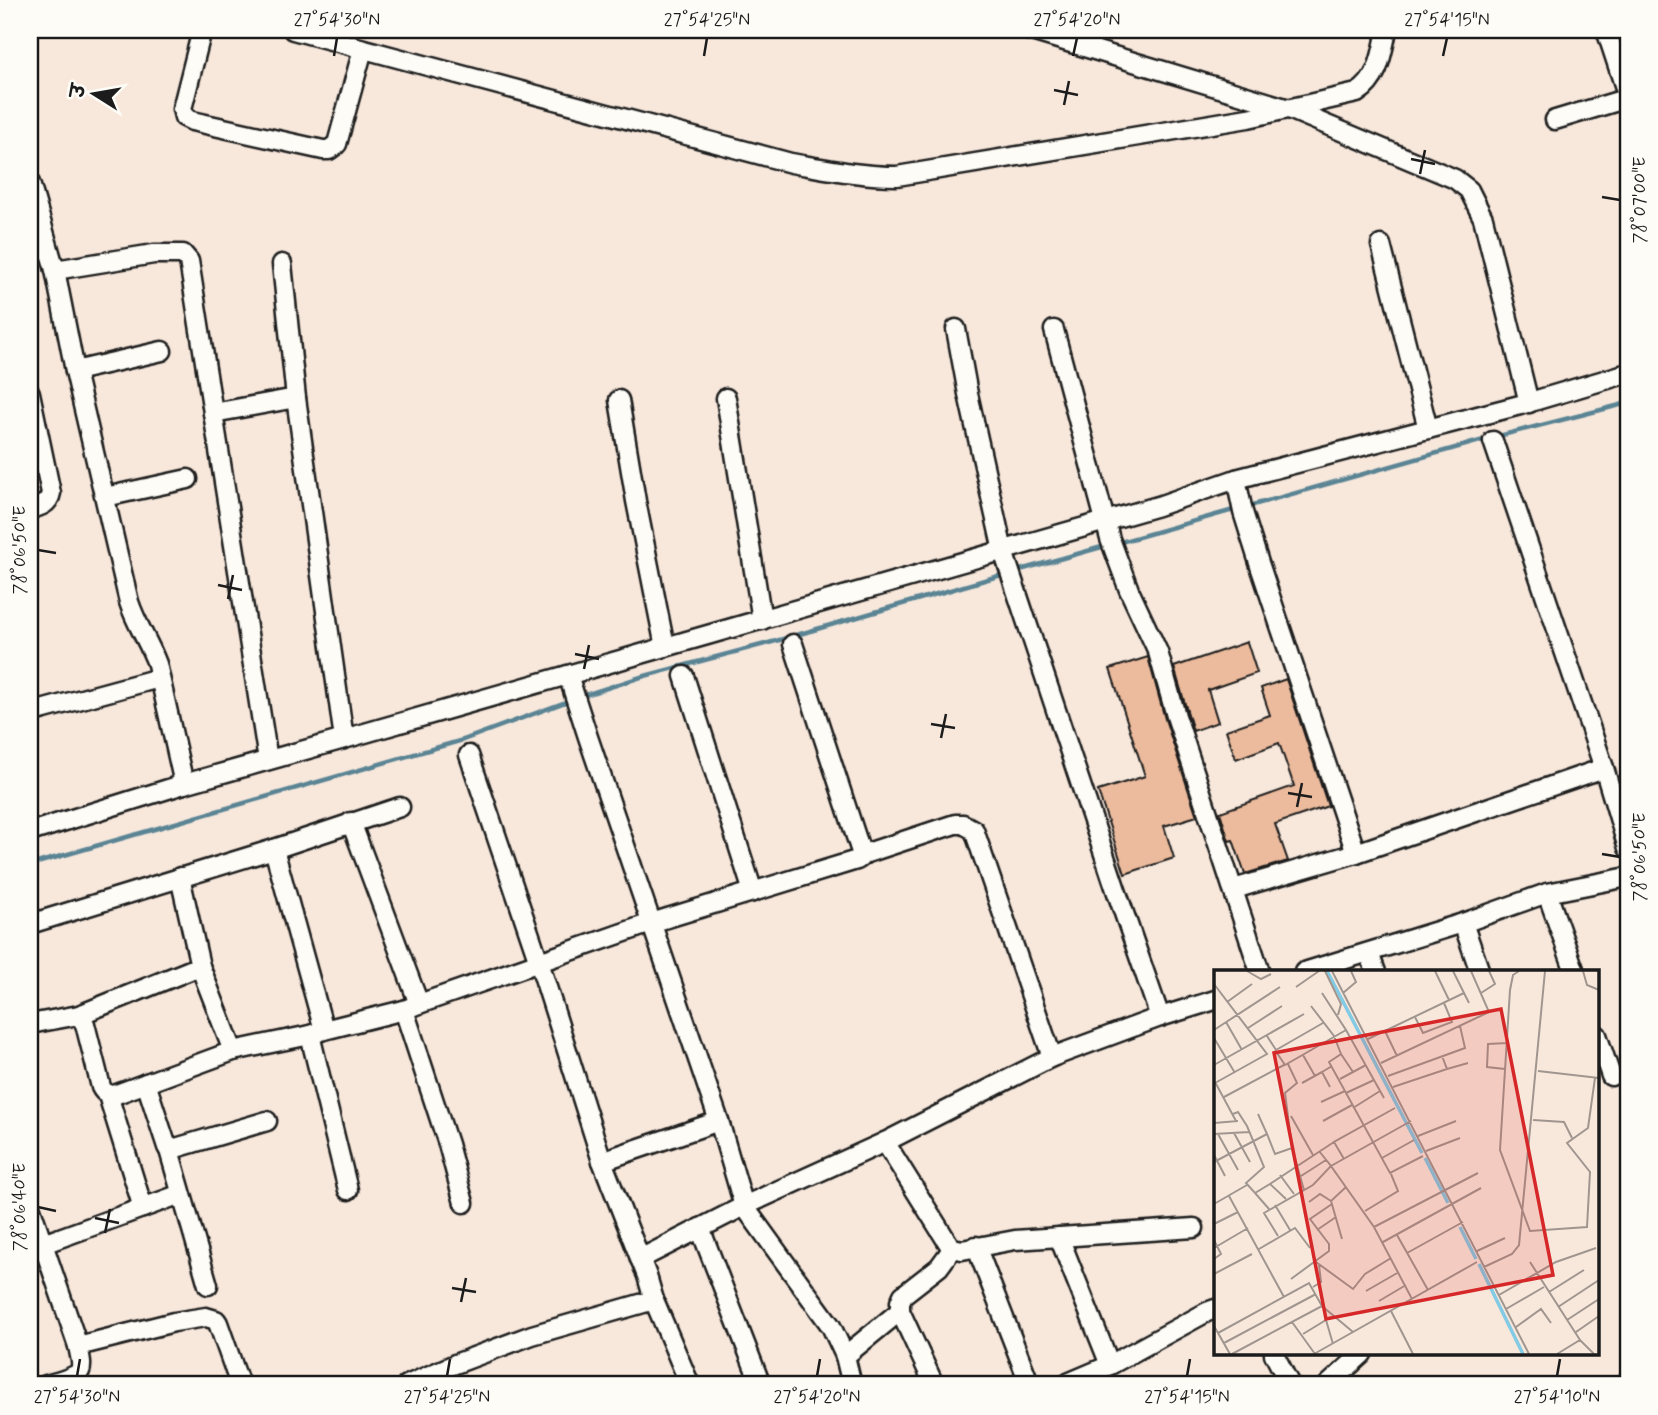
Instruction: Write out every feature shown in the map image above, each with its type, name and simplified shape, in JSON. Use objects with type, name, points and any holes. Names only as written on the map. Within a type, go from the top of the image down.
[{"type":"street","points":[[202,30],[182,109],[184,117],[323,150],[329,150],[337,144],[363,49]]},
{"type":"street","points":[[293,30],[792,163],[875,176],[897,176],[1248,118],[1357,93],[1369,85],[1375,74],[1387,30]]},
{"type":"street","points":[[1028,30],[1289,109],[1455,178],[1469,190],[1483,218],[1529,403]]},
{"type":"street","points":[[1555,120],[1628,98],[1606,30]]},
{"type":"street","points":[[30,183],[55,270],[75,371],[128,602],[157,664],[184,784]]},
{"type":"street","points":[[1381,245],[1428,429]]},
{"type":"street","points":[[55,270],[154,254],[178,253],[190,261],[268,760]]},
{"type":"street","points":[[282,264],[296,398],[344,739]]},
{"type":"street","points":[[956,329],[968,394],[1007,563],[1160,1017]]},
{"type":"street","points":[[1054,330],[1110,539],[1129,590],[1158,652],[1259,970]]},
{"type":"street","points":[[75,371],[162,351]]},
{"type":"street","points":[[30,832],[268,760],[570,681],[665,647],[762,620],[1007,563],[1105,521],[1158,506],[1239,496],[1428,429],[1529,403],[1628,373]]},
{"type":"street","points":[[213,413],[296,398]]},
{"type":"street","points":[[726,398],[762,620]]},
{"type":"street","points":[[30,400],[51,493],[50,500],[30,509]]},
{"type":"street","points":[[619,400],[665,647]]},
{"type":"street","points":[[1493,441],[1604,768],[1628,848]]},
{"type":"street","points":[[105,497],[188,479]]},
{"type":"street","points":[[1239,496],[1287,650],[1356,853]]},
{"type":"street","points":[[793,644],[861,855]]},
{"type":"street","points":[[684,676],[753,892]]},
{"type":"street","points":[[30,713],[159,678]]},
{"type":"street","points":[[570,681],[719,1121],[744,1206],[831,1326],[845,1356],[852,1385]]},
{"type":"street","points":[[469,755],[602,1161],[654,1300],[690,1385]]},
{"type":"street","points":[[1234,889],[1356,853],[1604,768]]},
{"type":"street","points":[[30,924],[400,807]]},
{"type":"street","points":[[352,822],[411,1007],[464,1203]]},
{"type":"street","points":[[108,1095],[233,1051],[317,1033],[411,1007],[651,923],[857,860],[861,855],[955,824],[963,824],[974,830],[1052,1057]]},
{"type":"street","points":[[274,849],[317,1033],[348,1190]]},
{"type":"street","points":[[180,877],[200,966],[233,1051]]},
{"type":"street","points":[[1311,970],[1463,923],[1547,893],[1628,877]]},
{"type":"street","points":[[1547,893],[1574,970]]},
{"type":"street","points":[[1463,923],[1479,970]]},
{"type":"street","points":[[1369,953],[1375,970]]},
{"type":"street","points":[[30,1024],[79,1015],[200,966]]},
{"type":"street","points":[[640,1259],[744,1206],[885,1142],[1052,1057],[1214,1000]]},
{"type":"street","points":[[79,1015],[85,1024],[101,1087],[108,1095],[143,1208]]},
{"type":"street","points":[[1598,1038],[1611,1076]]},
{"type":"street","points":[[146,1083],[169,1150],[208,1285]]},
{"type":"street","points":[[169,1150],[267,1121]]},
{"type":"street","points":[[602,1161],[719,1121]]},
{"type":"street","points":[[885,1142],[953,1248],[962,1250],[1015,1240],[1194,1228]]},
{"type":"street","points":[[43,1244],[181,1195]]},
{"type":"street","points":[[30,1206],[78,1346],[82,1378]]},
{"type":"street","points":[[700,1228],[761,1385]]},
{"type":"street","points":[[1059,1237],[1110,1365]]},
{"type":"street","points":[[976,1246],[1030,1385]]},
{"type":"street","points":[[932,1380],[900,1311],[900,1302],[903,1295],[939,1267],[953,1248]]},
{"type":"street","points":[[407,1385],[455,1363],[532,1335],[654,1300]]},
{"type":"street","points":[[1063,1385],[1110,1365],[1214,1310]]},
{"type":"street","points":[[845,1356],[900,1311]]},
{"type":"street","points":[[78,1346],[174,1322],[211,1318],[219,1323],[240,1385]]},
{"type":"street","points":[[1275,1356],[1290,1385]]},
{"type":"street","points":[[1328,1385],[1360,1356]]},
{"type":"street","points":[[46,1385],[76,1375],[82,1378]]},
{"type":"street","points":[[1624,1385],[1628,1381]]},
{"type":"building","points":[[1247,642],[1257,673],[1208,690],[1218,722],[1193,731],[1174,667]]},
{"type":"building","points":[[1148,657],[1197,816],[1164,826],[1174,858],[1125,874],[1098,791],[1145,776],[1110,669]]},
{"type":"building","points":[[1286,679],[1328,806],[1275,824],[1288,861],[1245,874],[1233,840],[1229,841],[1220,812],[1294,786],[1279,743],[1236,759],[1226,730],[1270,715],[1261,688]]},
{"type":"waterway","points":[[1246,507],[1487,439],[1628,403]]},
{"type":"waterway","points":[[1117,543],[1237,509]]},
{"type":"waterway","points":[[1013,572],[1109,545]]},
{"type":"waterway","points":[[579,697],[1005,574]]},
{"type":"waterway","points":[[30,865],[463,740],[571,700]]}]
